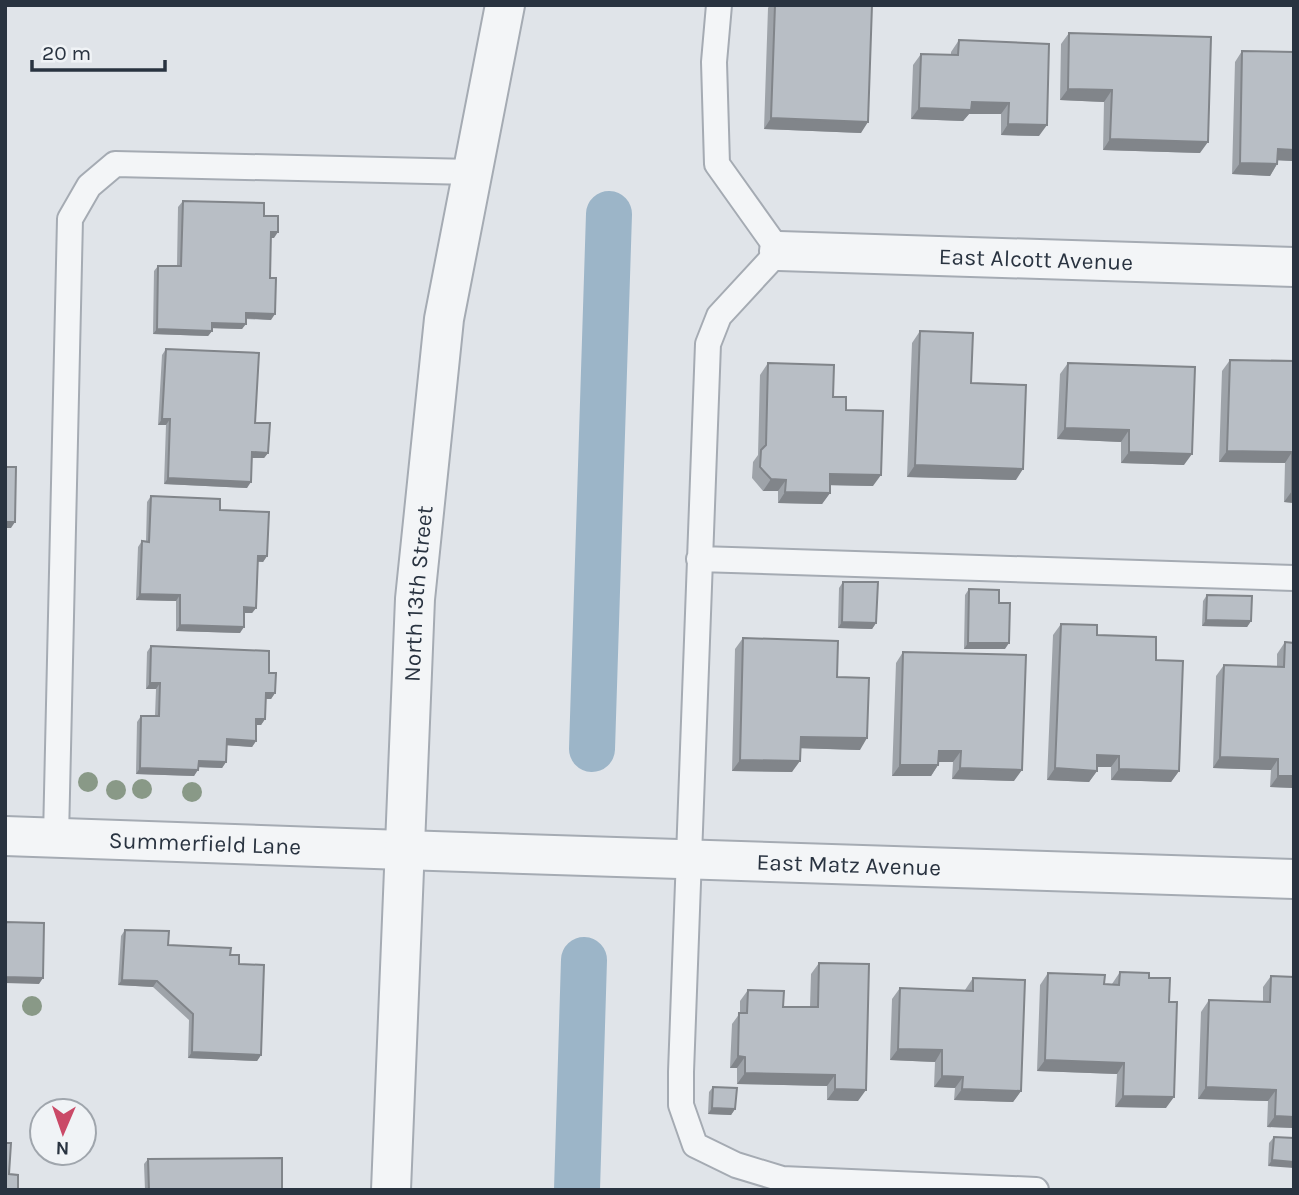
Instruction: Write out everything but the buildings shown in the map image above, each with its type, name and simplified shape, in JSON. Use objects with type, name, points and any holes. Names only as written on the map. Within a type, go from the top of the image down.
[{"type":"street","name":"North 13th Street","points":[[391,1190],[402,850],[415,598],[444,319],[505,5]]},
{"type":"street","name":"East Alcott Avenue","points":[[779,251],[1294,267]]},
{"type":"street","name":"Summerfield Lane","points":[[5,836],[402,850]]},
{"type":"street","name":"East Matz Avenue","points":[[402,850],[1294,879]]},
{"type":"lane","points":[[719,5],[714,62],[717,164],[779,251],[719,316],[708,344],[687,859],[681,1105],[695,1145],[736,1165],[782,1179],[1036,1190]]},
{"type":"lane","points":[[56,837],[70,219],[89,186],[115,164],[472,172]]},
{"type":"lane","points":[[699,559],[1294,578]]},
{"type":"waterway","points":[[592,749],[609,214]]},
{"type":"waterway","points":[[577,1190],[584,960]]}]
